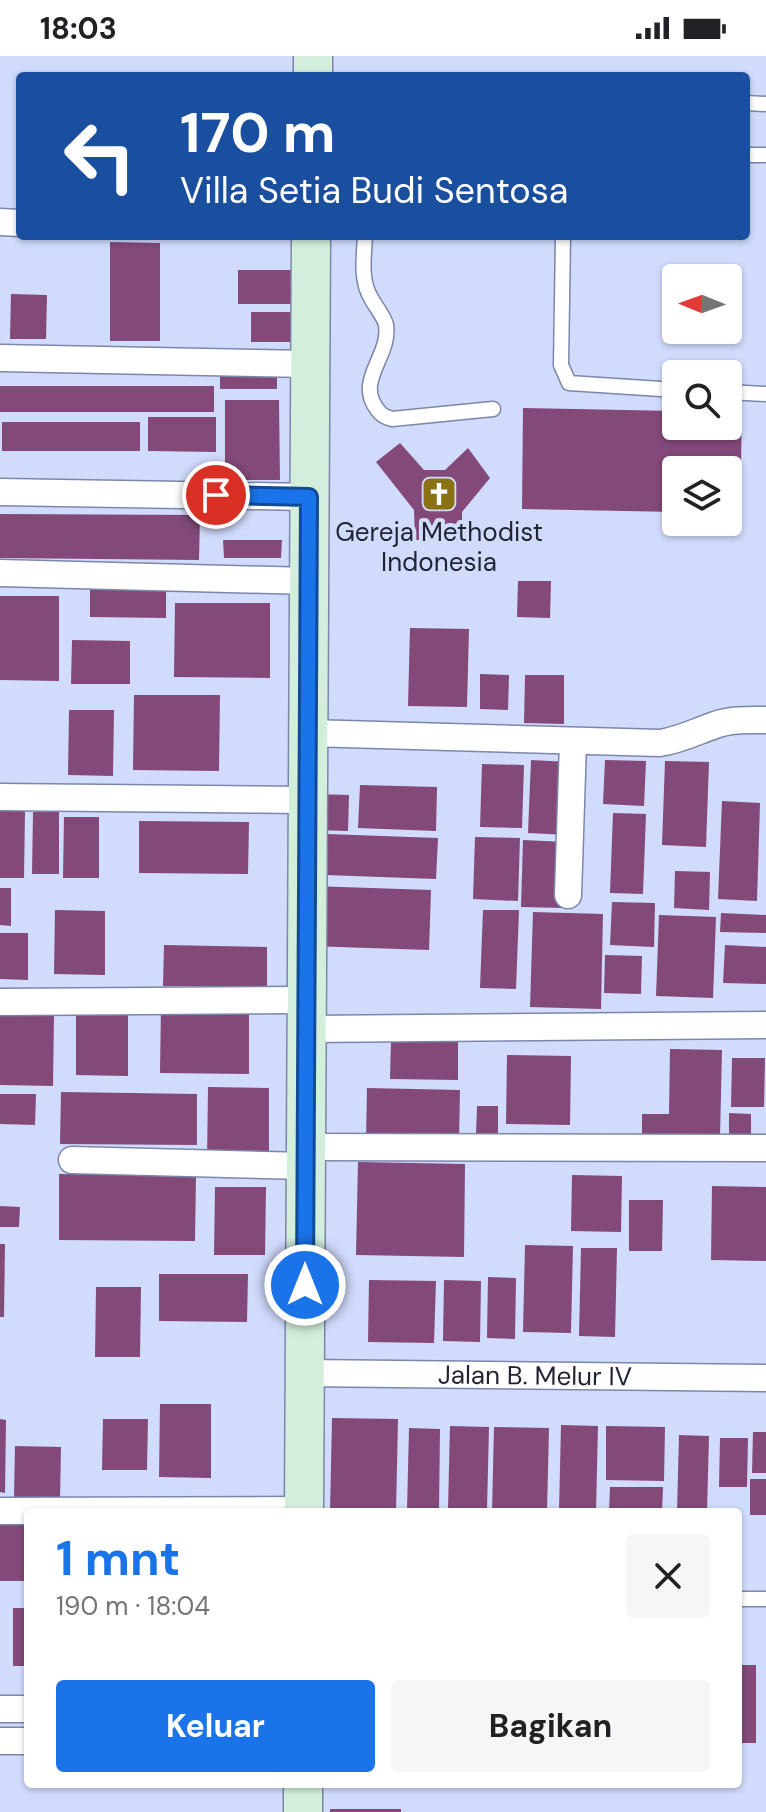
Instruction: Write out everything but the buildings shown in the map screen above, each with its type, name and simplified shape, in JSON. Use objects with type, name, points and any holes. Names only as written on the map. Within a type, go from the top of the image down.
[{"type":"street","points":[[304,1508],[311,240]]},
{"type":"street","points":[[0,358],[310,364]]},
{"type":"street","points":[[0,492],[309,497]]},
{"type":"street","points":[[0,573],[308,581]]},
{"type":"street","points":[[308,733],[660,743],[694,735],[716,724],[766,720]]},
{"type":"street","points":[[568,895],[573,742]]},
{"type":"street","points":[[0,797],[308,800]]},
{"type":"street","points":[[0,1002],[307,1015],[766,1025]]},
{"type":"street","points":[[72,1160],[766,1148]]},
{"type":"street","name":"Jalan B. Melur IV","points":[[305,1373],[766,1378]]},
{"type":"street","points":[[0,1511],[24,1511]]},
{"type":"street","points":[[0,1709],[24,1709]]},
{"type":"street","points":[[0,1741],[24,1741]]},
{"type":"street","points":[[303,1788],[303,1812]]},
{"type":"lane","points":[[365,240],[363,271],[369,295],[386,324],[385,343],[368,385],[375,406],[386,418],[392,419],[493,409]]},
{"type":"lane","points":[[563,240],[561,365],[569,383],[662,389]]},
{"type":"lane","points":[[742,393],[766,394]]},
{"type":"lane","points":[[742,1599],[766,1599]]},
{"type":"place","name":"Gereja Methodist Indonesia","points":[[439,494]]},
{"type":"route","points":[[216,495],[309,497],[305,1285]]}]
